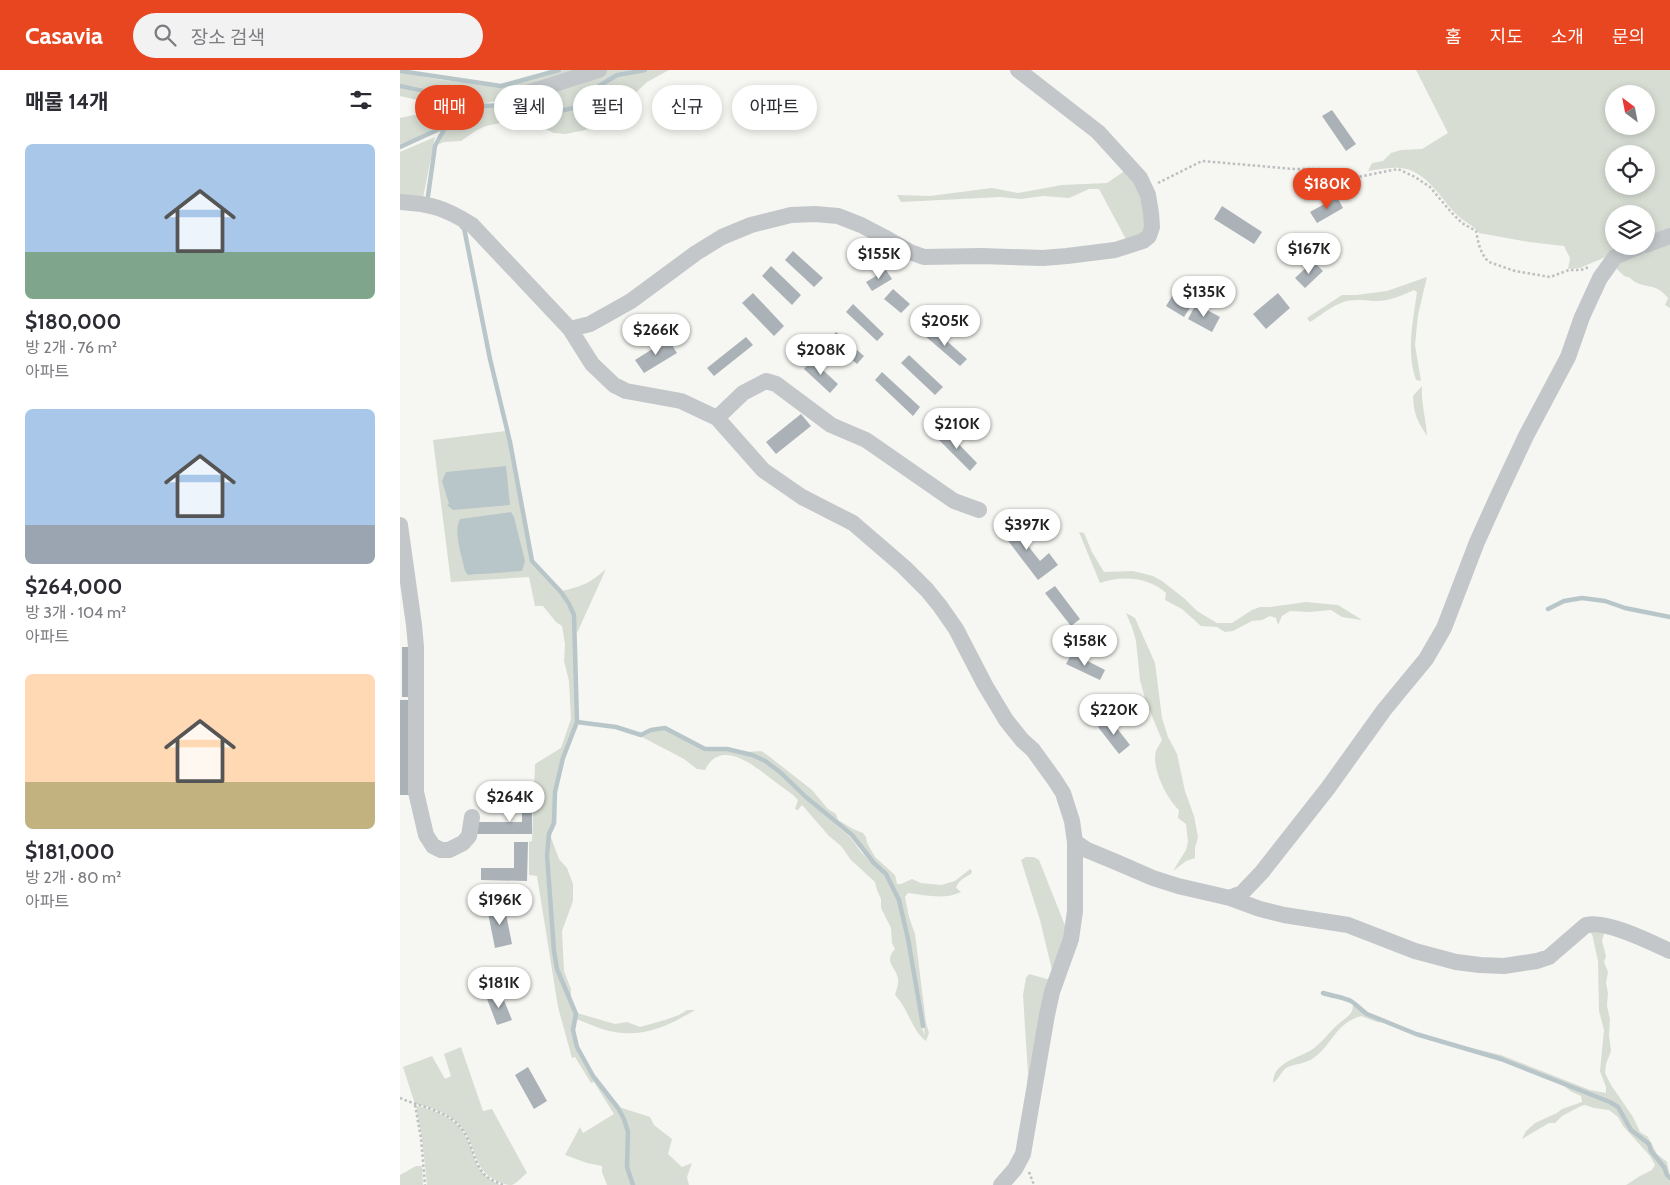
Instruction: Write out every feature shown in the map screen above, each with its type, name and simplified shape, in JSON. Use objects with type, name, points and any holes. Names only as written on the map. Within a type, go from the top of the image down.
[{"type":"street","points":[[552,85],[599,70]]},
{"type":"street","points":[[570,329],[590,324],[631,301],[696,253],[722,237],[751,225],[791,215],[815,214],[838,216],[861,225],[910,252],[924,257],[1043,258],[1115,250],[1143,241],[1149,236],[1152,227],[1148,195],[1140,178],[1098,132],[1018,70]]},
{"type":"street","points":[[400,202],[433,206],[452,212],[472,225],[570,329],[592,364],[614,385],[626,391],[681,401],[717,418],[763,470],[802,497],[853,523],[904,567],[927,590],[956,629],[985,685],[1006,720],[1033,750],[1054,779],[1063,794],[1072,821],[1075,842],[1074,911],[1071,939],[1052,992],[1023,1154],[1015,1170],[1002,1185]]},
{"type":"street","points":[[1655,242],[1670,236]]},
{"type":"street","points":[[1230,898],[1242,893],[1262,872],[1328,788],[1384,710],[1426,658],[1444,628],[1474,549],[1499,492],[1568,357],[1595,286],[1609,264],[1615,257],[1620,255]]},
{"type":"street","points":[[717,418],[743,393],[766,381],[776,384],[831,425],[866,440],[954,501],[979,510]]},
{"type":"street","points":[[400,526],[415,632],[416,792],[422,824],[426,836],[433,846],[441,850],[449,850],[463,843],[469,836],[472,818]]},
{"type":"street","points":[[1075,842],[1087,850],[1153,878],[1178,886],[1230,898],[1276,913],[1348,925],[1432,957],[1456,962],[1504,966],[1523,964],[1549,957],[1586,925],[1593,924],[1626,933],[1670,951]]},
{"type":"path","points":[[1145,189],[1202,160],[1294,169],[1321,169],[1342,180],[1398,169],[1416,177],[1430,187],[1462,223],[1476,231],[1481,251],[1488,262],[1515,272],[1550,277],[1569,270],[1581,270],[1593,265]]},
{"type":"path","points":[[400,1098],[428,1107],[454,1122],[462,1129],[482,1172],[490,1179],[503,1185]]},
{"type":"path","points":[[415,1104],[421,1138],[425,1185]]},
{"type":"shaded area","points":[[564,70],[633,70],[616,73],[598,85],[573,85],[573,106],[563,108],[563,85],[512,85]]},
{"type":"shaded area","points":[[650,70],[669,70],[642,87],[642,85],[604,85],[617,77]]},
{"type":"shaded area","points":[[1416,70],[1670,70],[1670,232],[1655,238],[1655,205],[1605,205],[1605,255],[1610,255],[1580,268],[1568,269],[1570,258],[1564,246],[1479,233],[1458,216],[1431,185],[1417,173],[1395,168],[1368,171],[1372,163],[1383,161],[1391,153],[1401,150],[1422,149],[1448,133]]},
{"type":"shaded area","points":[[400,73],[443,80],[494,86],[494,101],[484,103],[484,85],[415,85],[415,87],[400,84]]},
{"type":"shaded area","points":[[400,88],[415,91],[415,99],[400,96]]},
{"type":"shaded area","points":[[494,107],[494,124],[484,127],[484,108]]},
{"type":"shaded area","points":[[573,110],[573,130],[584,130],[565,134],[548,130],[563,130],[563,112]]},
{"type":"shaded area","points":[[415,115],[415,130],[434,130],[400,144],[400,118]]},
{"type":"shaded area","points":[[446,130],[477,130],[461,141],[439,144]]},
{"type":"shaded area","points":[[435,137],[423,198],[400,197],[400,152]]},
{"type":"shaded area","points":[[1123,172],[1128,172],[1139,189],[1146,220],[1142,233],[1128,243],[1099,189],[1089,189],[1069,198],[1043,196],[1021,199],[1000,197],[901,202],[897,195],[930,196],[992,188],[1018,193],[1062,185],[1107,183]]},
{"type":"shaded area","points":[[1670,238],[1670,308],[1665,305],[1668,298],[1660,290],[1635,282],[1624,276],[1616,268],[1617,259],[1627,255],[1655,255],[1655,244]]},
{"type":"shaded area","points":[[1427,277],[1418,315],[1415,345],[1421,381],[1416,380],[1411,359],[1411,336],[1417,292],[1414,290],[1383,301],[1356,300],[1345,302],[1333,307],[1310,322],[1307,318],[1342,295],[1387,291]]},
{"type":"shaded area","points":[[1422,386],[1427,436],[1417,417],[1413,403],[1413,396]]},
{"type":"shaded area","points":[[506,431],[532,561],[560,593],[573,615],[576,721],[562,758],[554,792],[553,822],[548,834],[546,855],[553,951],[556,969],[575,1014],[573,1030],[576,1048],[592,1077],[617,1108],[623,1120],[627,1132],[626,1167],[632,1185],[607,1185],[602,1172],[602,1166],[565,1155],[580,1127],[583,1133],[614,1114],[594,1082],[591,1083],[575,1057],[572,1058],[558,1007],[537,876],[529,875],[529,842],[532,841],[535,764],[561,748],[571,719],[569,681],[564,661],[565,644],[562,626],[556,622],[543,606],[535,606],[529,577],[451,582],[433,440]],"holes":[[[511,512],[483,574],[468,575]]]},
{"type":"shaded area","points":[[506,466],[510,505],[453,510],[447,505],[449,504],[442,481],[446,472]]},
{"type":"shaded area","points":[[511,512],[514,517],[525,561],[522,571],[468,575],[465,571],[460,552],[457,531],[460,519]]},
{"type":"shaded area","points":[[1079,532],[1084,533],[1092,552],[1104,572],[1133,571],[1153,576],[1185,599],[1197,611],[1217,623],[1232,623],[1260,607],[1306,602],[1338,605],[1362,620],[1342,617],[1331,610],[1290,611],[1282,616],[1278,625],[1276,618],[1270,616],[1262,620],[1252,621],[1233,631],[1225,632],[1217,627],[1201,626],[1182,609],[1165,600],[1166,593],[1151,584],[1126,578],[1100,583]]},
{"type":"shaded area","points":[[606,569],[577,633],[573,610],[562,591],[586,583]]},
{"type":"shaded area","points":[[1126,613],[1135,618],[1155,663],[1162,718],[1168,737],[1177,754],[1198,837],[1195,858],[1186,861],[1173,871],[1186,850],[1188,842],[1186,824],[1178,818],[1179,810],[1165,791],[1158,774],[1155,758],[1156,751],[1162,740],[1146,702],[1140,680],[1136,641]]},
{"type":"shaded area","points":[[665,730],[705,750],[727,751],[751,757],[764,763],[779,773],[850,837],[861,852],[884,875],[898,901],[921,1026],[925,1036],[919,991],[901,900],[887,873],[853,834],[781,771],[766,760],[746,752],[761,751],[766,754],[812,790],[828,809],[836,814],[838,820],[863,833],[875,857],[895,875],[897,884],[912,879],[921,883],[941,885],[955,881],[970,869],[972,871],[971,874],[958,883],[956,888],[961,892],[948,896],[908,893],[905,897],[915,934],[926,1023],[929,1033],[926,1041],[921,1037],[895,995],[898,979],[890,958],[895,949],[892,943],[891,928],[881,908],[881,899],[875,882],[851,860],[841,846],[829,836],[802,805],[798,810],[795,809],[798,800],[793,795],[758,769],[739,758],[729,755],[720,756],[712,760],[705,770],[697,769],[684,759],[642,737],[652,732]]},
{"type":"shaded area","points":[[550,835],[559,859],[567,868],[573,884],[573,901],[562,931],[564,971],[571,989],[571,998],[558,969],[555,951],[549,855]]},
{"type":"shaded area","points":[[1026,857],[1034,857],[1039,860],[1070,938],[1052,970],[1040,920],[1021,860]]},
{"type":"shaded area","points":[[1605,930],[1602,941],[1606,956],[1604,962],[1608,972],[1606,983],[1611,1051],[1605,1073],[1633,1117],[1640,1132],[1648,1137],[1657,1154],[1667,1162],[1670,1177],[1667,1175],[1665,1166],[1652,1151],[1649,1143],[1632,1130],[1619,1107],[1610,1101],[1501,1058],[1450,1043],[1501,1055],[1590,1090],[1606,1093],[1606,1087],[1600,1071],[1604,1030],[1599,1011],[1598,961],[1592,934],[1586,931]]},
{"type":"shaded area","points":[[1029,974],[1054,981],[1024,1137],[1015,1158],[1026,1097],[1028,1074],[1023,995],[1026,978]]},
{"type":"shaded area","points":[[1353,1003],[1359,1010],[1389,1023],[1377,1022],[1361,1016],[1352,1019],[1340,1029],[1315,1057],[1286,1068],[1273,1083],[1277,1070],[1282,1065],[1316,1047],[1350,1014]]},
{"type":"shaded area","points":[[687,1010],[695,1010],[662,1027],[639,1033],[615,1032],[576,1019],[577,1013],[615,1024],[627,1022],[640,1027],[679,1015]]},
{"type":"shaded area","points":[[461,1047],[483,1111],[492,1109],[527,1173],[512,1185],[501,1183],[491,1178],[485,1172],[480,1166],[467,1136],[457,1123],[440,1112],[415,1104],[403,1067],[432,1056],[445,1079],[451,1076],[444,1054]]},
{"type":"shaded area","points":[[1560,1082],[1609,1102],[1618,1108],[1631,1131],[1648,1144],[1651,1152],[1663,1167],[1666,1176],[1670,1178],[1670,1185],[1626,1185],[1652,1170],[1655,1165],[1650,1156],[1623,1126],[1618,1117],[1609,1110],[1585,1105],[1581,1106],[1562,1116],[1555,1123],[1549,1123],[1522,1139],[1526,1131],[1535,1123],[1562,1109],[1582,1102],[1581,1096],[1570,1091]]},
{"type":"shaded area","points":[[416,1106],[441,1114],[457,1124],[466,1137],[483,1174],[500,1185],[427,1185],[422,1138]]},
{"type":"shaded area","points":[[619,1107],[650,1117],[654,1125],[672,1139],[668,1154],[682,1167],[692,1163],[687,1177],[689,1185],[635,1185],[628,1167],[629,1132],[626,1119]]},
{"type":"shaded area","points":[[416,1166],[422,1166],[423,1185],[400,1185],[400,1175]]},
{"type":"building","points":[[1332,110],[1356,144],[1346,151],[1322,116]]},
{"type":"building","points":[[1337,197],[1343,208],[1317,223],[1310,212]]},
{"type":"building","points":[[1222,206],[1262,232],[1254,244],[1214,219]]},
{"type":"building","points":[[793,251],[823,278],[814,287],[785,260]]},
{"type":"building","points":[[1313,261],[1323,271],[1305,288],[1295,278]]},
{"type":"building","points":[[771,266],[801,295],[792,305],[762,276]]},
{"type":"building","points":[[886,270],[892,279],[872,291],[866,282]]},
{"type":"building","points":[[893,289],[910,304],[901,313],[884,299]]},
{"type":"building","points":[[753,293],[784,326],[774,336],[742,303]]},
{"type":"building","points":[[1174,293],[1193,303],[1184,317],[1166,306]]},
{"type":"building","points":[[1278,293],[1290,308],[1266,329],[1253,314]]},
{"type":"building","points":[[853,304],[884,334],[877,341],[846,312]]},
{"type":"building","points":[[1196,304],[1220,317],[1212,332],[1188,319]]},
{"type":"building","points":[[931,327],[967,359],[960,366],[924,335]]},
{"type":"building","points":[[836,332],[864,356],[857,364],[829,340]]},
{"type":"building","points":[[746,337],[753,345],[714,376],[707,368]]},
{"type":"building","points":[[668,339],[677,353],[644,373],[635,360]]},
{"type":"building","points":[[909,355],[943,387],[935,395],[901,363]]},
{"type":"building","points":[[812,360],[838,384],[830,393],[804,369]]},
{"type":"building","points":[[882,372],[920,407],[913,416],[875,380]]},
{"type":"building","points":[[801,414],[811,426],[776,454],[766,442]]},
{"type":"building","points":[[944,429],[977,463],[970,471],[936,437]]},
{"type":"building","points":[[1005,517],[1040,561],[1049,553],[1058,565],[1038,580],[996,525]]},
{"type":"building","points":[[1055,586],[1080,619],[1071,626],[1045,593]]},
{"type":"building","points":[[402,647],[410,647],[410,697],[402,697]]},
{"type":"building","points":[[1072,653],[1105,670],[1100,680],[1066,664]]},
{"type":"building","points":[[400,700],[410,700],[409,795],[400,795]]},
{"type":"building","points":[[1109,718],[1130,745],[1119,754],[1098,727]]},
{"type":"building","points":[[522,797],[532,797],[532,834],[476,834],[477,822],[522,822]]},
{"type":"building","points":[[514,842],[528,842],[527,881],[481,880],[481,868],[514,868]]},
{"type":"building","points":[[504,904],[512,944],[495,948],[487,908]]},
{"type":"building","points":[[501,993],[512,1020],[497,1025],[487,999]]},
{"type":"building","points":[[528,1067],[547,1101],[534,1109],[515,1075]]},
{"type":"waterway","points":[[400,71],[501,86],[559,70]]},
{"type":"waterway","points":[[400,147],[446,126],[481,106],[512,105],[555,112],[596,103],[599,86],[617,75],[645,70]]},
{"type":"waterway","points":[[400,86],[415,89]]},
{"type":"waterway","points":[[428,196],[435,146],[444,130]]},
{"type":"waterway","points":[[462,227],[464,228],[490,359],[510,442],[532,561],[561,592],[574,615],[577,722],[563,758],[555,792],[554,823],[549,834],[547,855],[554,951],[557,969],[576,1014],[573,1030],[577,1047],[593,1076],[618,1108],[624,1119],[628,1132],[627,1167],[633,1185]]},
{"type":"waterway","points":[[1548,609],[1564,601],[1582,598],[1605,601],[1625,608],[1670,617]]},
{"type":"waterway","points":[[577,722],[616,727],[641,735],[651,730],[665,728],[705,749],[727,749],[752,755],[765,761],[780,772],[806,797],[852,835],[874,863],[886,874],[899,900],[908,939],[923,1026]]},
{"type":"waterway","points":[[1323,993],[1345,998],[1367,1014],[1416,1034],[1501,1059],[1610,1102],[1618,1107],[1631,1130],[1649,1144],[1651,1151],[1670,1178]]}]
